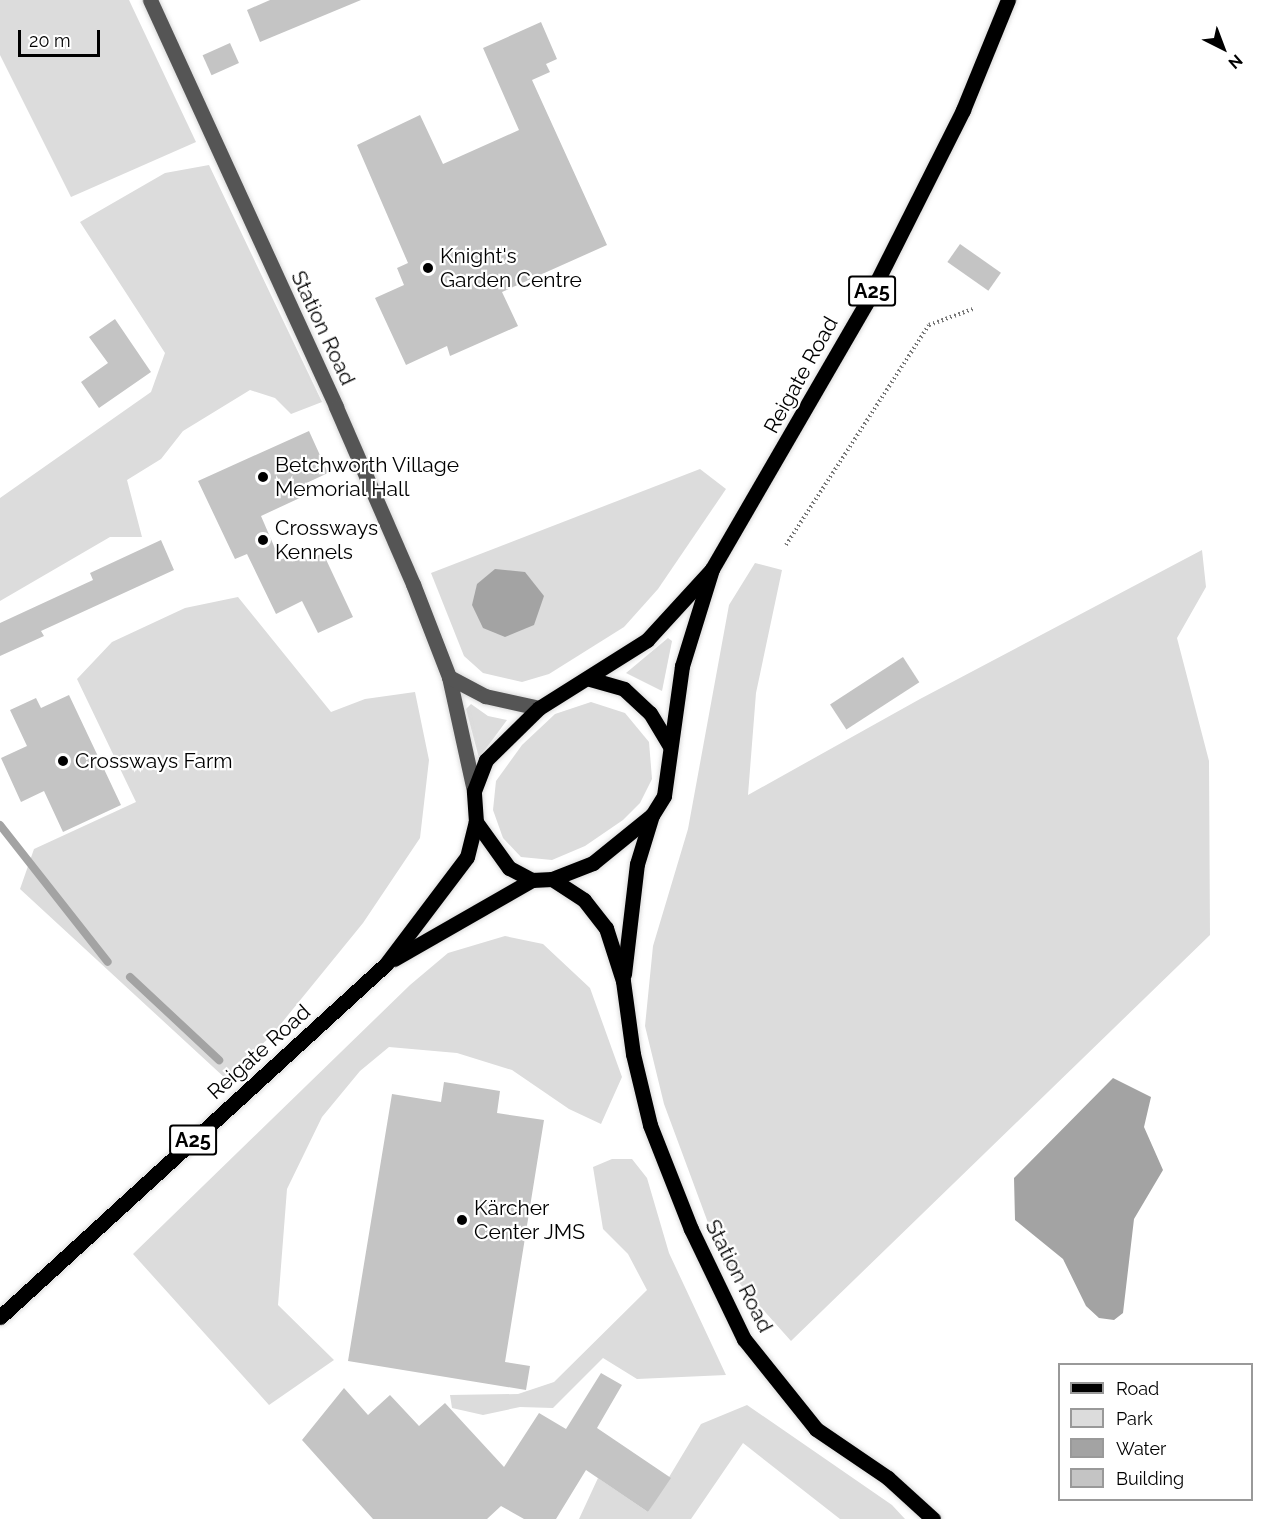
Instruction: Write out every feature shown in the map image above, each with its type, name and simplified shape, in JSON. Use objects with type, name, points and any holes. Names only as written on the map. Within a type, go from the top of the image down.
[{"type":"main road","name":"Reigate Road","points":[[590,679],[647,640],[712,569],[866,303],[963,110],[1008,0]]},
{"type":"main road","name":"Reigate Road","points":[[670,746],[682,666],[712,569]]},
{"type":"main road","points":[[590,679],[624,689],[650,713],[670,746],[664,796],[652,815],[593,863],[552,879],[532,880],[509,868],[476,822],[474,791],[486,760],[538,708],[590,679]]},
{"type":"main road","name":"Station Road","points":[[623,981],[637,864],[652,815]]},
{"type":"main road","name":"Reigate Road","points":[[0,1317],[386,964],[467,857],[476,822]]},
{"type":"main road","name":"Station Road","points":[[552,879],[584,900],[606,928],[623,981],[633,1054],[650,1125],[691,1229],[744,1339],[816,1429],[888,1478],[933,1519]]},
{"type":"main road","name":"Reigate Road","points":[[386,964],[532,880]]},
{"type":"street","name":"Station Road","points":[[150,0],[341,417],[448,677],[474,791]]},
{"type":"street","points":[[448,677],[485,696],[538,708]]},
{"type":"path","points":[[786,545],[929,325],[973,309]]},
{"type":"green space","points":[[0,0],[129,0],[196,142],[71,197],[0,55]]},
{"type":"green space","points":[[209,165],[322,402],[291,414],[275,398],[250,390],[183,431],[161,459],[127,480],[142,537],[110,537],[0,601],[0,498],[151,392],[165,353],[80,222],[165,173]]},
{"type":"green space","points":[[700,469],[726,489],[658,589],[624,627],[549,674],[522,682],[483,673],[464,656],[431,573]]},
{"type":"green space","points":[[1202,550],[1206,587],[1177,638],[1209,761],[1210,935],[791,1341],[724,1266],[664,1104],[645,1026],[653,946],[688,829],[729,605],[755,563],[782,570],[756,693],[748,795],[920,699]]},
{"type":"green space","points":[[238,597],[331,712],[365,699],[415,692],[429,760],[420,838],[363,923],[271,1036],[225,1078],[20,889],[34,849],[136,802],[77,679],[112,642],[185,608]]},
{"type":"green space","points":[[668,638],[672,641],[662,691],[626,673]]},
{"type":"green space","points":[[591,702],[625,713],[649,742],[652,779],[640,803],[623,820],[585,846],[552,860],[521,857],[503,838],[493,810],[496,781],[522,745],[555,714]]},
{"type":"green space","points":[[471,704],[488,716],[507,720],[479,758],[466,709]]},
{"type":"green space","points":[[505,936],[543,944],[590,988],[622,1077],[601,1124],[569,1109],[512,1070],[457,1053],[389,1047],[360,1071],[322,1117],[287,1189],[278,1305],[334,1360],[269,1405],[133,1254],[410,985],[448,953]]},
{"type":"green space","points":[[612,1159],[632,1159],[647,1178],[669,1253],[726,1375],[637,1379],[603,1358],[553,1408],[520,1407],[483,1415],[452,1408],[450,1395],[518,1394],[554,1382],[647,1290],[628,1254],[603,1229],[593,1167]]},
{"type":"green space","points":[[747,1405],[892,1505],[905,1519],[840,1519],[743,1443],[691,1519],[579,1519],[598,1478],[648,1512],[701,1424]]},
{"type":"water","points":[[495,569],[525,572],[544,596],[534,625],[505,637],[483,628],[472,605],[477,584]]},
{"type":"water","points":[[1113,1078],[1151,1097],[1144,1127],[1163,1170],[1134,1219],[1123,1313],[1114,1320],[1099,1318],[1086,1306],[1063,1259],[1015,1220],[1014,1178]]},
{"type":"building","points":[[270,0],[361,0],[260,42],[247,10]]},
{"type":"building","points":[[541,22],[557,59],[546,64],[550,72],[532,80],[607,245],[502,292],[518,326],[450,356],[447,346],[406,365],[375,298],[404,285],[397,268],[408,263],[357,145],[420,115],[443,164],[519,130],[483,48]]},
{"type":"building","points":[[230,43],[239,63],[212,75],[203,55]]},
{"type":"building","points":[[960,244],[1001,273],[988,291],[947,262]]},
{"type":"building","points":[[115,319],[151,372],[99,408],[81,382],[108,363],[89,337]]},
{"type":"building","points":[[309,431],[328,473],[300,486],[304,496],[261,516],[280,560],[302,549],[307,561],[323,553],[353,617],[318,633],[302,601],[276,614],[247,554],[235,559],[198,481]]},
{"type":"building","points":[[161,540],[174,570],[41,631],[44,636],[0,656],[0,623],[93,580],[90,573]]},
{"type":"building","points":[[903,657],[919,682],[846,730],[830,704]]},
{"type":"building","name":"Crossways Farm","points":[[69,695],[121,805],[63,832],[44,791],[21,802],[1,758],[27,746],[10,710],[36,698],[41,708]]},
{"type":"building","points":[[444,1082],[500,1091],[497,1113],[544,1120],[505,1362],[530,1366],[526,1390],[348,1361],[392,1094],[441,1102]]},
{"type":"building","points":[[601,1373],[622,1385],[597,1428],[671,1478],[648,1512],[586,1470],[556,1519],[524,1519],[501,1506],[487,1519],[373,1519],[302,1440],[344,1388],[368,1415],[390,1395],[419,1426],[445,1403],[504,1467],[539,1413],[566,1429]]},
{"type":"waterway","points":[[0,825],[108,962]]},
{"type":"waterway","points":[[130,977],[219,1060]]},
{"type":"place","name":"Knight's Garden Centre","points":[[428,268]]},
{"type":"place","name":"Betchworth Village Memorial Hall","points":[[263,477]]},
{"type":"place","name":"Crossways Kennels","points":[[263,540]]},
{"type":"place","name":"Crossways Farm","points":[[63,761]]},
{"type":"place","name":"Kärcher Center JMS","points":[[462,1220]]}]
